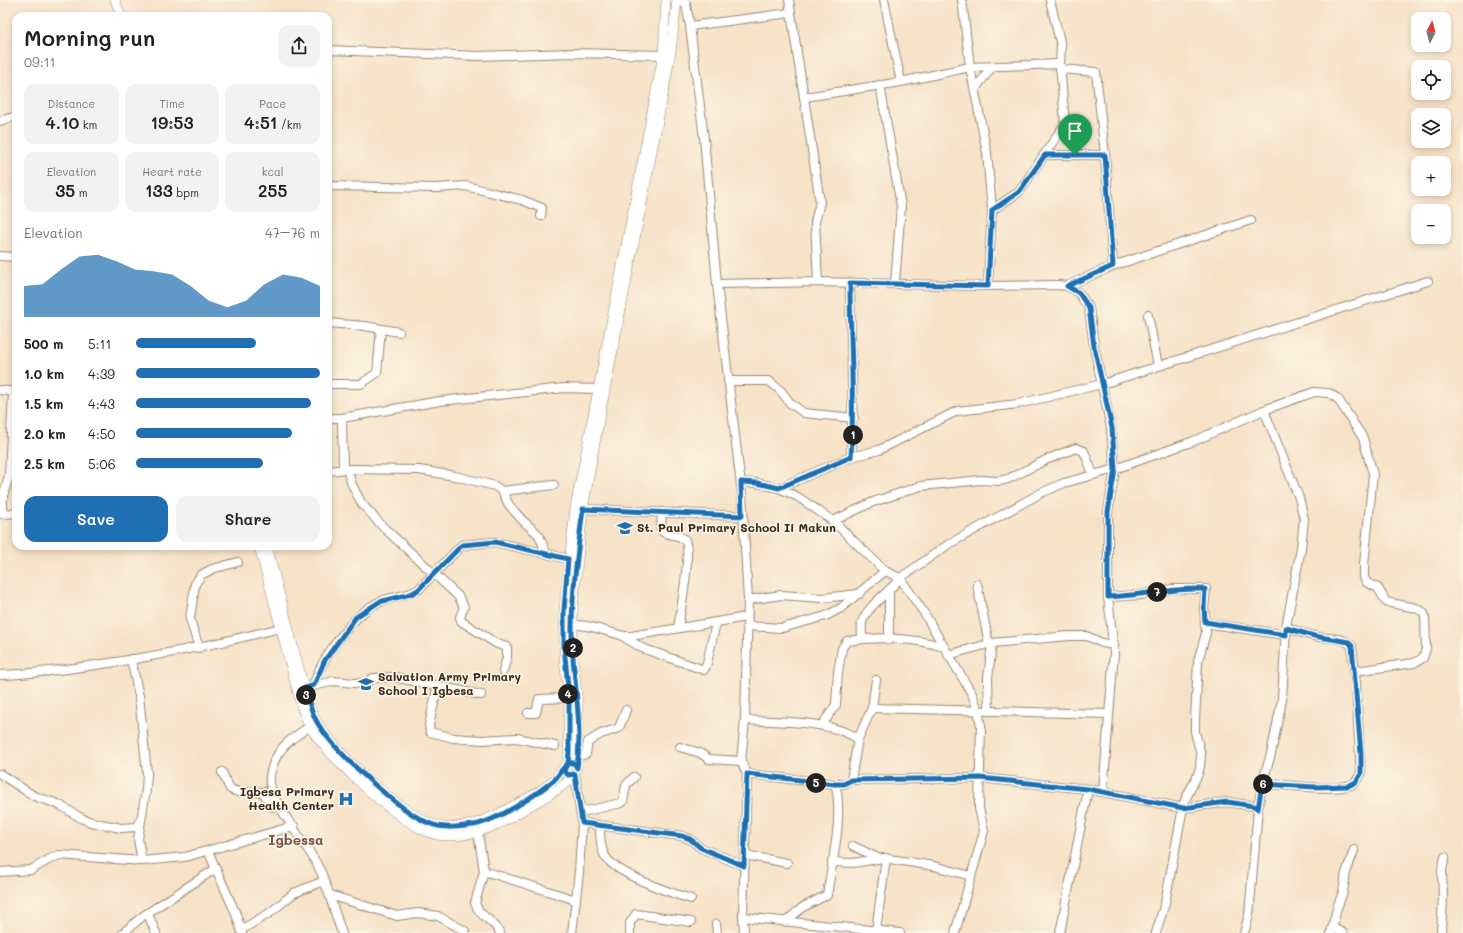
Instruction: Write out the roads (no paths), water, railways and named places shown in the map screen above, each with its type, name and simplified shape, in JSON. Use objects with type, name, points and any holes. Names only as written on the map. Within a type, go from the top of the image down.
[{"type":"street","points":[[115,0],[120,12]]},
{"type":"street","points":[[121,0],[125,12]]},
{"type":"street","points":[[268,550],[309,687],[308,703],[317,722],[332,742],[397,803],[414,816],[437,826],[456,827],[475,825],[497,816],[544,788],[557,777],[566,765],[569,698],[564,646],[564,610],[568,559],[579,483],[663,55],[666,0]]},
{"type":"street","points":[[260,550],[301,705],[310,726],[326,748],[351,774],[410,823],[432,834],[446,836],[478,833],[504,822],[526,809],[551,793],[575,773],[579,756],[578,704],[573,659],[573,624],[583,509],[664,91],[671,51],[677,0],[686,4],[704,138],[717,284],[741,482],[748,600],[745,720],[741,761],[747,774],[746,855],[744,866],[743,916],[744,933]]},
{"type":"street","points":[[789,0],[805,96],[812,159],[820,202],[815,222],[818,282]]},
{"type":"street","points":[[884,0],[901,82]]},
{"type":"street","points":[[962,0],[970,67],[987,153],[992,210],[988,286]]},
{"type":"street","points":[[992,210],[1019,192],[1065,124],[1060,67],[1061,46],[1050,0]]},
{"type":"street","points":[[690,26],[790,13]]},
{"type":"street","points":[[332,50],[479,56],[571,53],[663,55]]},
{"type":"street","points":[[805,96],[901,82],[970,67],[1060,67],[1096,72],[1105,155],[1113,266]]},
{"type":"street","points":[[974,89],[992,67]]},
{"type":"street","points":[[880,85],[901,206],[896,283]]},
{"type":"street","points":[[0,121],[12,117]]},
{"type":"street","points":[[1045,155],[1105,155]]},
{"type":"street","points":[[332,186],[436,188],[466,186],[522,200],[542,208],[541,216]]},
{"type":"street","points":[[717,284],[818,282],[988,286],[1067,286],[1113,266],[1251,220]]},
{"type":"street","points":[[0,256],[12,257]]},
{"type":"street","points":[[779,488],[851,457],[879,450],[957,411],[1018,404],[1102,384],[1428,281]]},
{"type":"street","points":[[850,283],[850,331],[854,418],[851,457]]},
{"type":"street","points":[[1067,286],[1079,293],[1089,308],[1102,384],[1112,428],[1115,469],[1108,512],[1108,597],[1114,645],[1102,792]]},
{"type":"street","points":[[1148,315],[1158,366]]},
{"type":"street","points":[[332,323],[399,332]]},
{"type":"street","points":[[332,384],[361,384],[377,374],[381,329]]},
{"type":"street","points":[[728,381],[769,381],[781,391],[790,403],[804,413],[854,418]]},
{"type":"street","points":[[332,418],[342,418],[440,401],[564,388],[597,389]]},
{"type":"street","points":[[0,390],[12,392]]},
{"type":"street","points":[[862,638],[862,622],[877,600],[900,578],[949,544],[1041,493],[1064,483],[1115,469],[1194,441],[1264,410],[1314,392],[1329,393],[1338,399],[1346,409],[1363,438],[1373,474],[1364,577],[1366,582],[1378,588],[1386,602],[1416,608],[1423,612],[1426,649],[1423,658],[1414,663],[1355,671]]},
{"type":"street","points":[[1244,933],[1249,915],[1258,809],[1262,784],[1272,754],[1282,700],[1286,631],[1301,548],[1304,519],[1299,498],[1264,410]]},
{"type":"street","points":[[342,418],[345,469],[362,504],[383,527],[460,599],[464,610],[460,617],[461,621],[497,644],[507,647],[507,657],[503,671]]},
{"type":"street","points":[[12,436],[9,476],[3,496],[2,514],[12,513]]},
{"type":"street","points":[[833,522],[872,502],[921,486],[981,480],[999,481],[1008,479],[1048,458],[1076,448],[1084,451],[1093,474]]},
{"type":"street","points":[[332,471],[345,469],[405,469],[436,472],[490,484],[502,491],[509,506],[539,536],[546,553]]},
{"type":"street","points":[[741,482],[757,483],[779,488],[798,497],[833,522],[886,571],[900,578],[924,613],[964,679],[978,710],[982,726],[979,808],[984,831],[955,933]]},
{"type":"street","points":[[502,491],[554,485]]},
{"type":"street","points":[[583,509],[742,516]]},
{"type":"street","points":[[662,512],[663,532],[682,538],[686,543],[686,578],[678,628]]},
{"type":"street","points":[[309,687],[325,660],[356,617],[379,602],[411,594],[418,590],[462,545],[491,542],[568,559]]},
{"type":"street","points":[[199,648],[190,619],[195,584],[201,575],[212,569],[238,562]]},
{"type":"street","points":[[573,624],[592,626],[624,636],[716,623],[747,622],[782,628],[826,616],[841,608],[860,594],[886,571]]},
{"type":"street","points":[[977,584],[991,644],[988,678],[989,711]]},
{"type":"street","points":[[1108,597],[1140,595],[1172,589],[1205,589],[1204,640],[1198,661],[1195,720],[1201,760],[1198,774],[1184,802],[1165,903],[1156,933]]},
{"type":"street","points":[[889,590],[890,640]]},
{"type":"street","points":[[748,600],[781,595],[822,598],[860,594]]},
{"type":"street","points":[[1205,622],[1286,631],[1349,642],[1352,646],[1361,754],[1361,774],[1356,782],[1348,786],[1315,787],[1262,784]]},
{"type":"street","points":[[624,636],[623,638],[642,648],[704,670],[716,623]]},
{"type":"street","points":[[0,675],[56,670],[199,648],[280,628]]},
{"type":"street","points":[[822,725],[836,705],[838,672],[842,648],[847,641],[862,638],[921,641],[946,651],[991,644],[1087,636],[1102,643],[1114,645]]},
{"type":"street","points":[[131,659],[139,696],[147,773],[138,839],[142,861]]},
{"type":"street","points":[[309,687],[334,680],[364,684],[373,678],[389,677],[438,685],[481,695]]},
{"type":"street","points":[[851,780],[858,739],[872,708],[876,680]]},
{"type":"street","points":[[438,685],[429,725],[430,732],[454,738],[482,740],[517,738],[555,746]]},
{"type":"street","points":[[528,713],[536,713],[538,711],[539,699],[569,698]]},
{"type":"street","points":[[872,708],[1109,714]]},
{"type":"street","points":[[579,756],[586,754],[588,742],[601,734],[619,728],[626,710]]},
{"type":"street","points":[[745,720],[822,725],[846,733],[858,739]]},
{"type":"street","points":[[310,726],[288,742],[278,754],[274,761],[270,782],[280,806],[294,826],[320,870],[342,933]]},
{"type":"street","points":[[680,746],[700,753],[709,759],[741,761]]},
{"type":"street","points":[[566,765],[574,763],[582,812],[576,900],[572,933]]},
{"type":"street","points":[[222,772],[227,786],[233,791],[263,792],[272,807],[280,806]]},
{"type":"street","points":[[0,774],[34,796],[58,804],[81,818],[91,822],[110,827],[129,829],[136,827],[141,820]]},
{"type":"street","points":[[747,774],[835,784],[844,784],[851,780],[980,778],[1088,789],[1183,808],[1227,802],[1254,806],[1258,809]]},
{"type":"street","points":[[582,812],[623,802],[626,785],[634,777]]},
{"type":"street","points":[[785,922],[803,907],[827,895],[839,807],[835,784]]},
{"type":"street","points":[[1060,933],[1088,789]]},
{"type":"street","points":[[582,823],[687,838],[701,848],[744,866]]},
{"type":"street","points":[[0,872],[31,870],[59,855],[142,861],[185,857],[294,826]]},
{"type":"street","points":[[600,826],[602,848],[609,861],[646,884],[691,899]]},
{"type":"street","points":[[478,833],[484,871],[475,903],[480,914],[495,925],[500,933]]},
{"type":"street","points":[[853,846],[882,858],[914,862],[971,876]]},
{"type":"street","points":[[1344,933],[1332,931],[1337,908],[1343,892],[1346,873],[1354,850]]},
{"type":"street","points":[[208,851],[236,914],[241,931],[271,912],[294,893],[324,881]]},
{"type":"street","points":[[746,855],[787,863]]},
{"type":"street","points":[[1441,933],[1443,898],[1442,878],[1445,857]]},
{"type":"street","points":[[832,862],[853,864],[882,858]]},
{"type":"street","points":[[876,930],[882,858]]},
{"type":"street","points":[[123,933],[148,914],[215,869]]},
{"type":"street","points":[[484,871],[576,900]]},
{"type":"street","points":[[330,895],[397,916],[418,912],[438,916],[466,931],[466,933]]},
{"type":"street","points":[[148,914],[156,933]]},
{"type":"street","points":[[630,933],[630,923],[636,914],[691,922]]},
{"type":"street","points":[[743,916],[785,922],[900,933]]},
{"type":"street","points":[[716,924],[717,933]]},
{"type":"place","name":"St. Paul Primary School Ii Makun","points":[[625,528]]},
{"type":"place","name":"Salvation Army Primary School I Igbesa","points":[[366,684]]},
{"type":"place","name":"Igbesa Primary Health Center","points":[[346,799]]},
{"type":"district","name":"Igbessa","points":[[296,840]]}]
